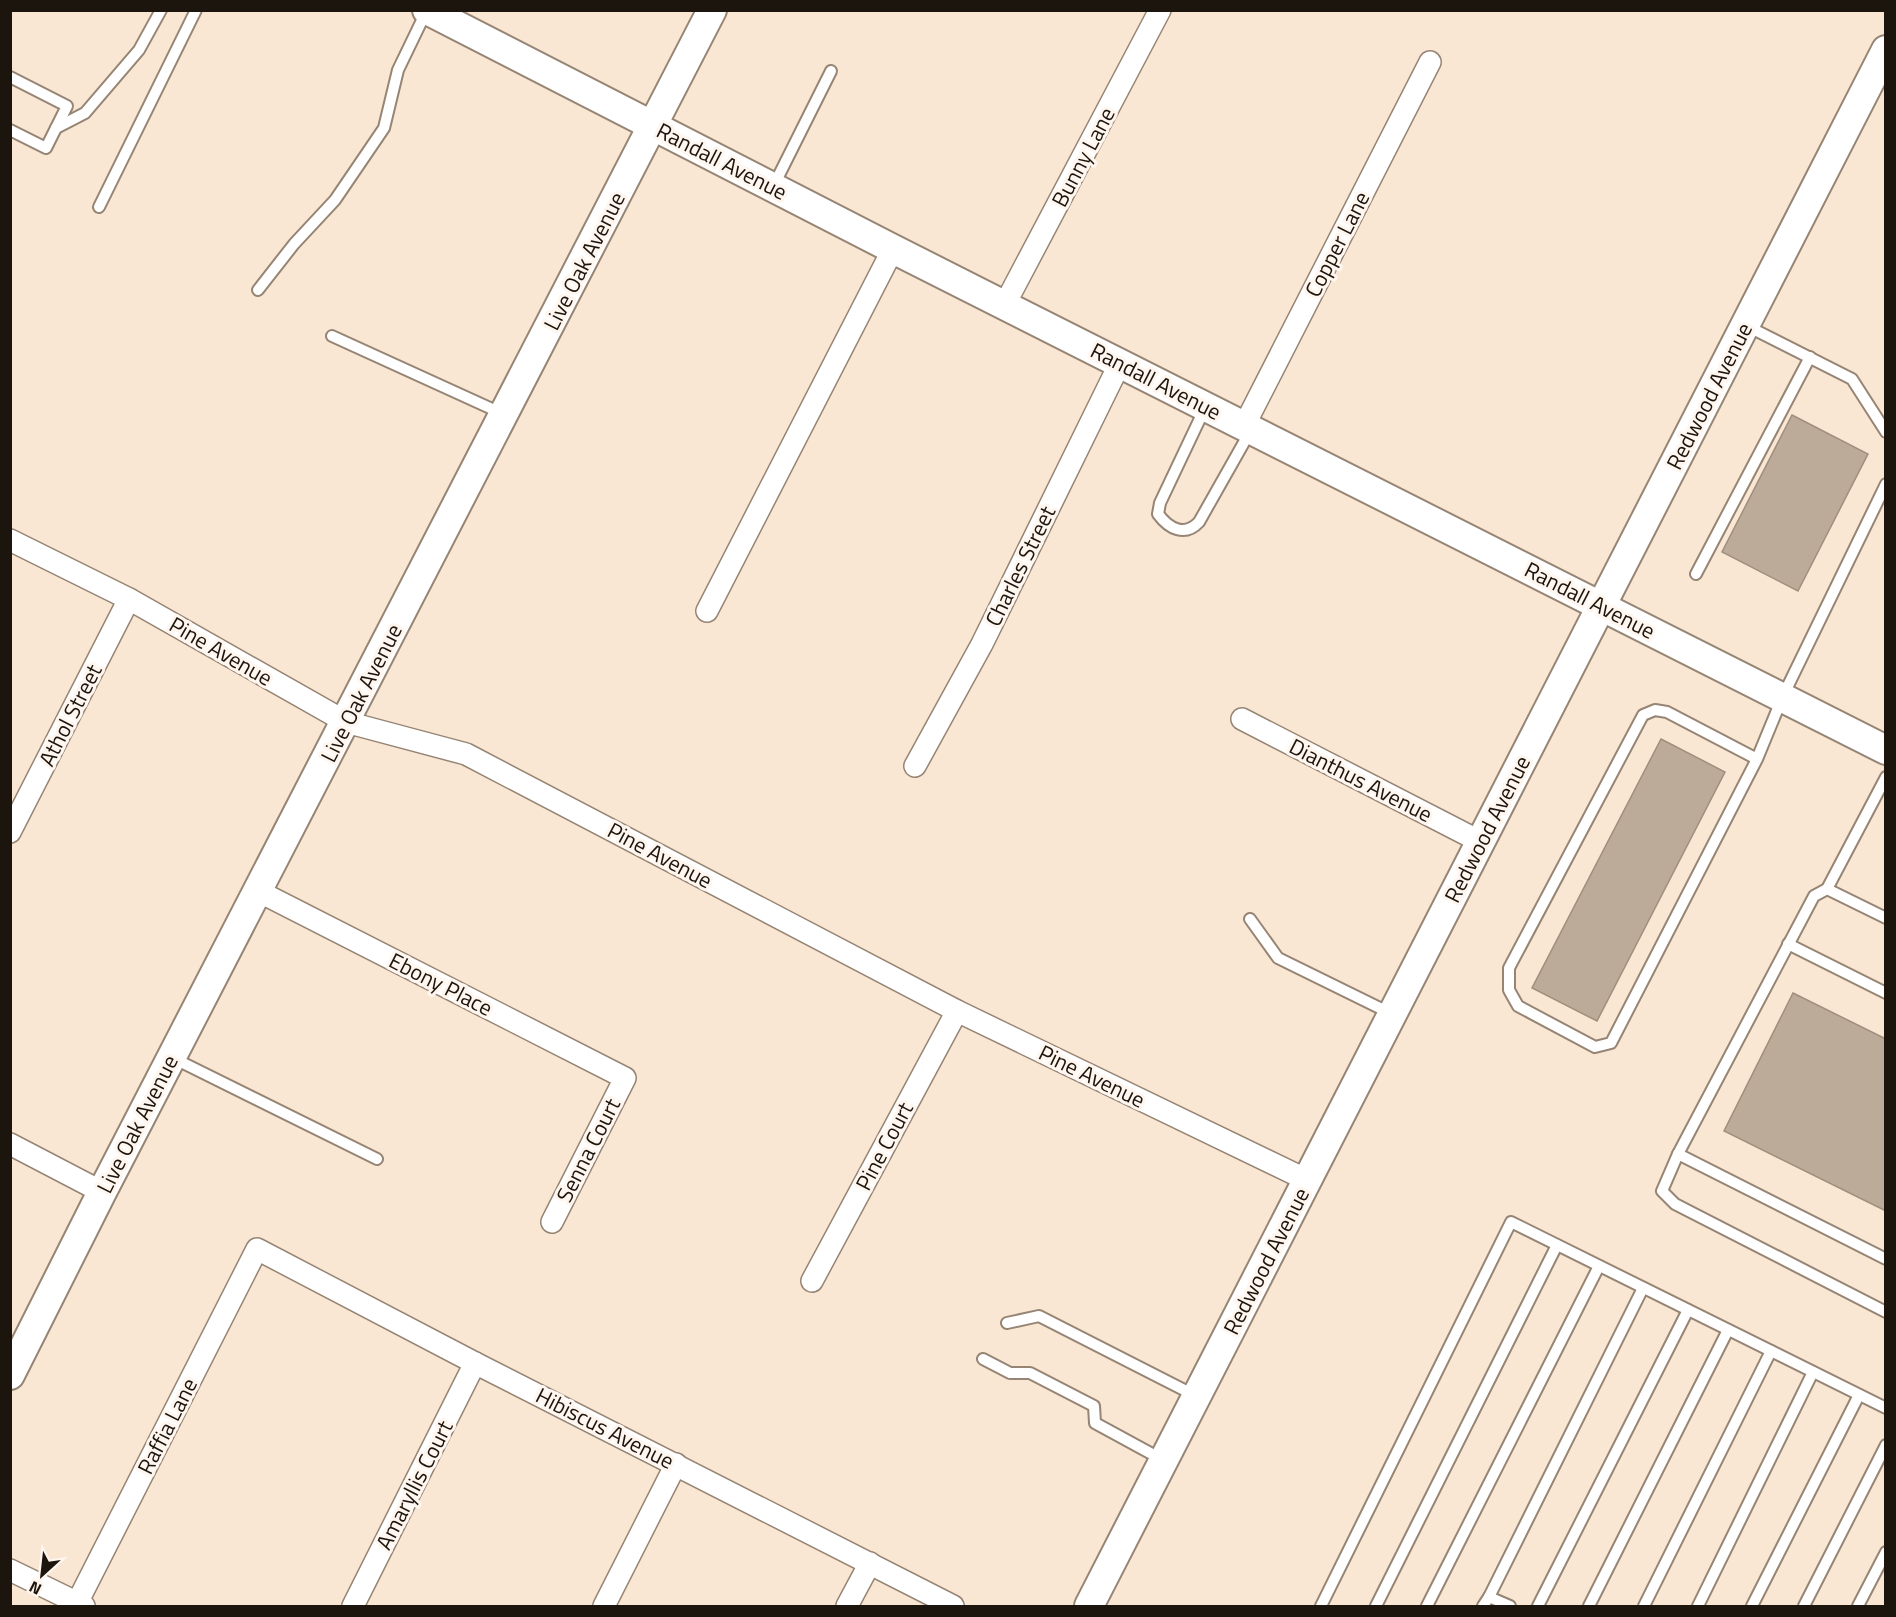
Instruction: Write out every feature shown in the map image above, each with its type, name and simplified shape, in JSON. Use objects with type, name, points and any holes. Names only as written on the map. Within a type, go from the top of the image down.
[{"type":"street","name":"Randall Avenue","points":[[427,10],[893,249],[1783,696],[1886,750]]},
{"type":"street","name":"Live Oak Avenue","points":[[10,1375],[102,1192],[712,10]]},
{"type":"street","name":"Bunny Lane","points":[[1005,304],[1160,10]]},
{"type":"street","name":"Redwood Avenue","points":[[1089,1606],[1886,50]]},
{"type":"street","name":"Copper Lane","points":[[1248,428],[1430,62]]},
{"type":"street","points":[[707,611],[893,249]]},
{"type":"street","name":"Charles Street","points":[[915,766],[982,644],[1120,363]]},
{"type":"street","name":"Pine Avenue","points":[[10,540],[129,599],[346,722],[466,754],[957,1011],[1308,1180]]},
{"type":"street","name":"Athol Street","points":[[10,832],[129,599]]},
{"type":"street","name":"Dianthus Avenue","points":[[1242,719],[1481,842]]},
{"type":"street","name":"Ebony Place","points":[[258,891],[625,1078]]},
{"type":"street","name":"Pine Court","points":[[812,1281],[957,1011]]},
{"type":"street","name":"Senna Court","points":[[552,1222],[625,1078]]},
{"type":"street","points":[[10,1144],[102,1192]]},
{"type":"street","name":"Hibiscus Avenue","points":[[257,1249],[475,1363],[953,1606]]},
{"type":"street","name":"Raffia Lane","points":[[80,1605],[257,1249]]},
{"type":"street","name":"Amaryllis Court","points":[[353,1606],[475,1363]]},
{"type":"street","points":[[604,1606],[676,1464]]},
{"type":"street","points":[[848,1606],[870,1563]]},
{"type":"street","points":[[10,1570],[80,1605]]},
{"type":"lane","points":[[56,128],[85,113],[139,50],[161,10]]},
{"type":"lane","points":[[99,207],[196,10]]},
{"type":"lane","points":[[258,290],[294,244],[335,200],[384,128],[398,70],[427,10]]},
{"type":"lane","points":[[773,187],[831,71]]},
{"type":"lane","points":[[10,76],[68,106],[46,148],[10,130]]},
{"type":"lane","points":[[1745,325],[1852,379],[1886,432]]},
{"type":"lane","points":[[332,336],[504,415]]},
{"type":"lane","points":[[1696,574],[1810,357]]},
{"type":"lane","points":[[1206,406],[1160,502],[1158,514],[1165,523],[1176,529],[1187,530],[1199,522],[1248,428]]},
{"type":"lane","points":[[1757,759],[1667,712],[1655,710],[1643,715],[1509,968],[1509,990],[1518,1006],[1595,1047],[1611,1043],[1757,759],[1783,696],[1886,484]]},
{"type":"lane","points":[[1886,777],[1827,889],[1814,896],[1788,944],[1678,1154],[1662,1191],[1675,1204],[1886,1312]]},
{"type":"lane","points":[[1827,889],[1886,918]]},
{"type":"lane","points":[[1250,919],[1278,958],[1393,1014]]},
{"type":"lane","points":[[1788,944],[1886,993]]},
{"type":"lane","points":[[172,1057],[377,1159]]},
{"type":"lane","points":[[1678,1154],[1886,1259]]},
{"type":"lane","points":[[1321,1606],[1511,1222],[1886,1408]]},
{"type":"lane","points":[[1376,1606],[1557,1245]]},
{"type":"lane","points":[[1428,1606],[1599,1266]]},
{"type":"lane","points":[[1510,1606],[1486,1602],[1643,1288]]},
{"type":"lane","points":[[1538,1606],[1688,1310]]},
{"type":"lane","points":[[1007,1323],[1039,1316],[1197,1396]]},
{"type":"lane","points":[[1589,1606],[1728,1330]]},
{"type":"lane","points":[[1644,1606],[1771,1351]]},
{"type":"lane","points":[[983,1359],[1010,1373],[1029,1373],[1094,1406],[1095,1423],[1163,1461]]},
{"type":"lane","points":[[1698,1606],[1813,1372]]},
{"type":"lane","points":[[1752,1606],[1860,1395]]},
{"type":"lane","points":[[1804,1606],[1886,1445]]},
{"type":"lane","points":[[1858,1606],[1886,1552]]},
{"type":"building","points":[[1792,415],[1868,454],[1798,591],[1722,552]]},
{"type":"building","points":[[1661,739],[1725,772],[1597,1021],[1532,988]]},
{"type":"building","points":[[1793,993],[1886,1039],[1886,1211],[1724,1131]]}]
